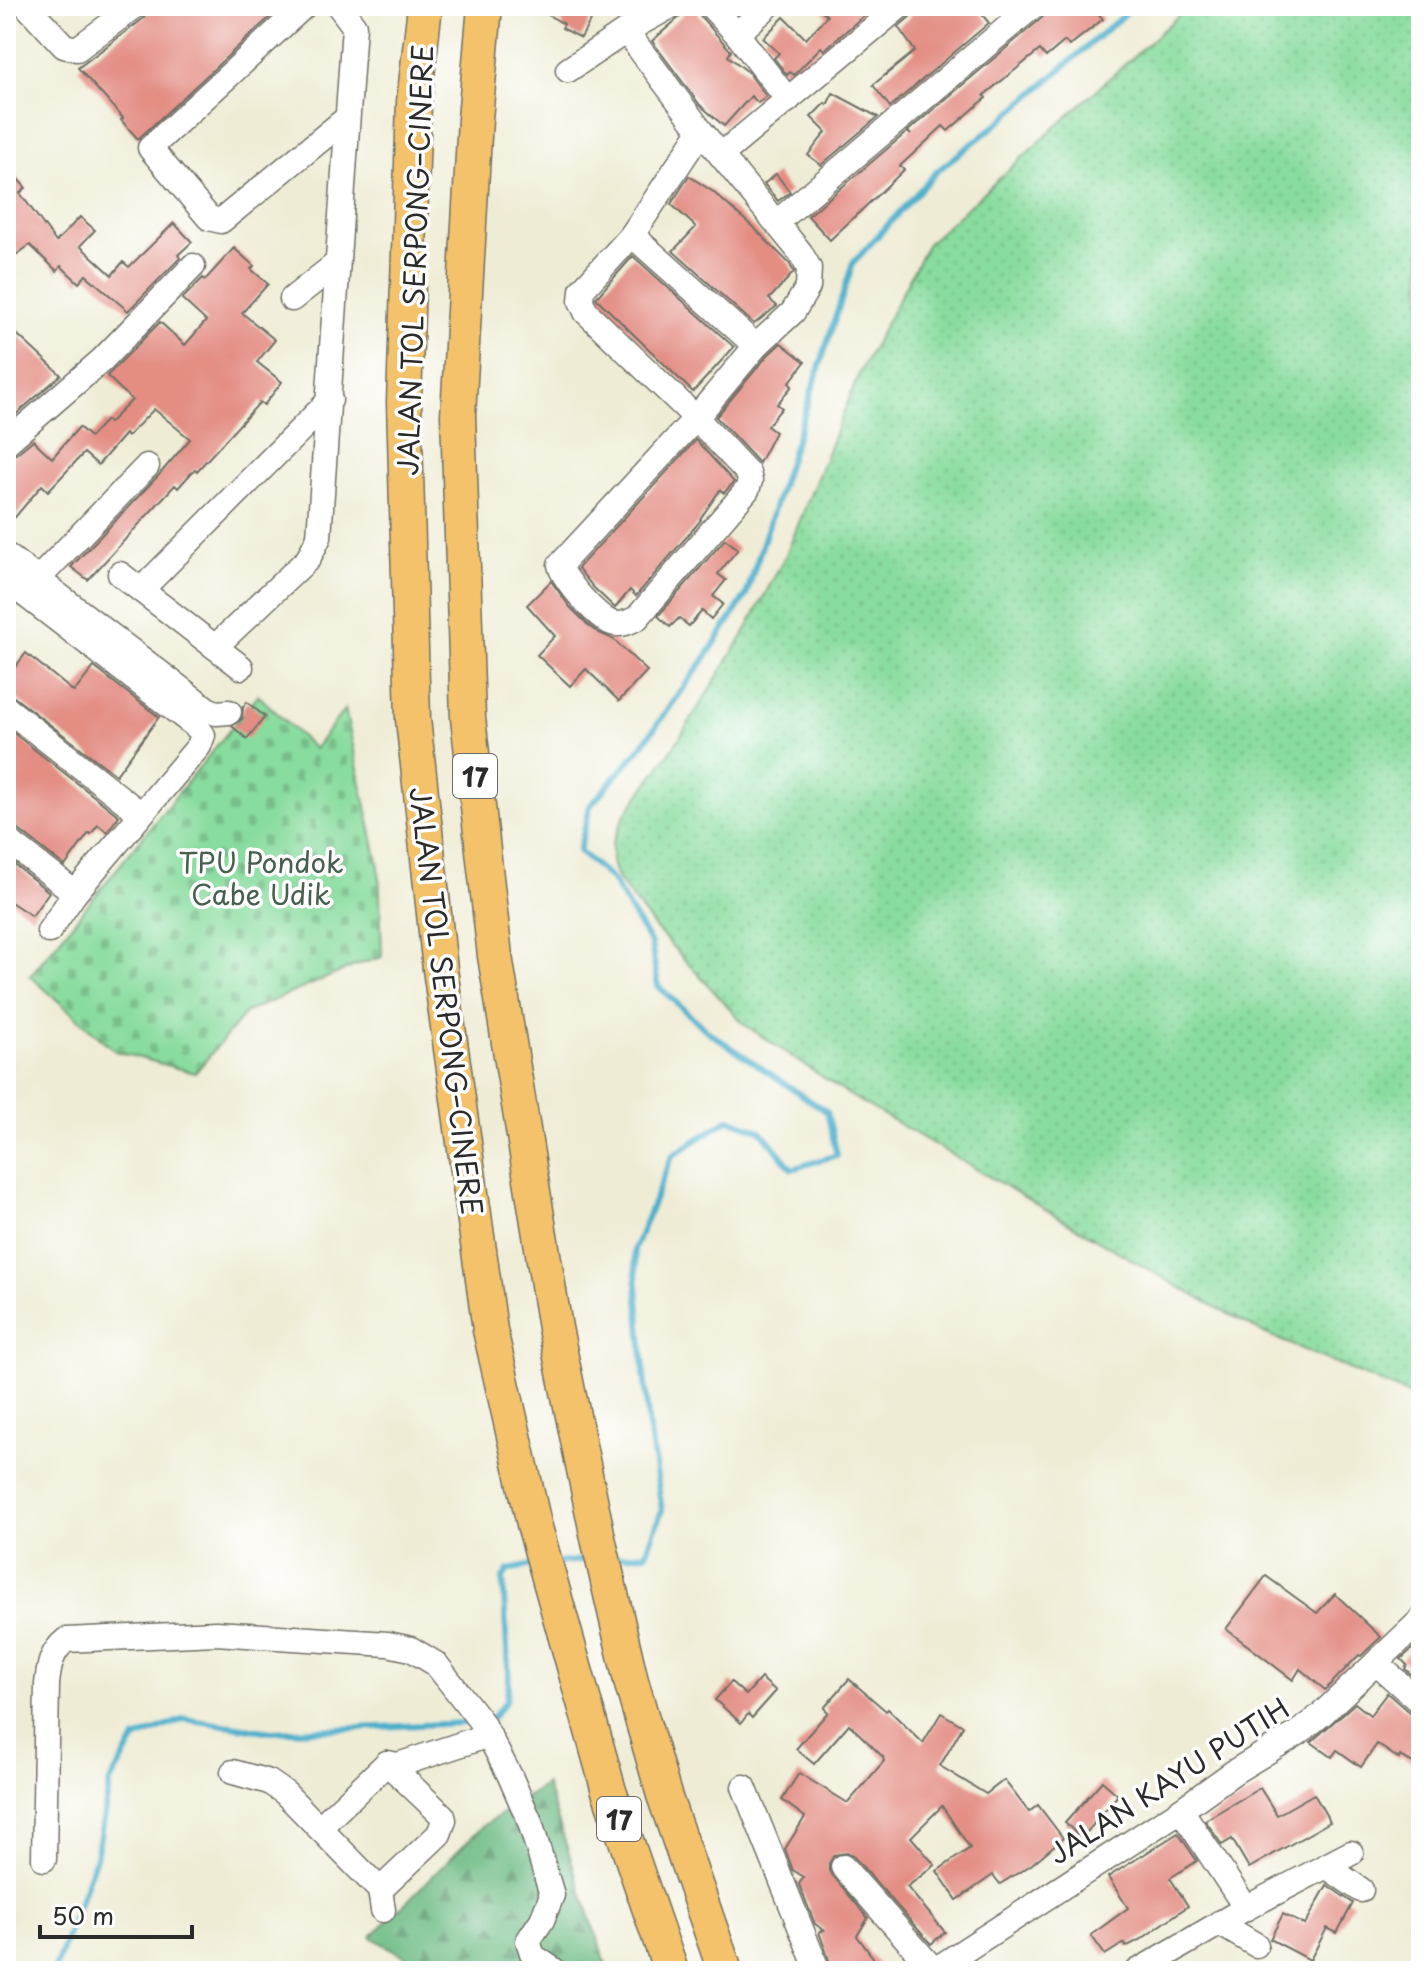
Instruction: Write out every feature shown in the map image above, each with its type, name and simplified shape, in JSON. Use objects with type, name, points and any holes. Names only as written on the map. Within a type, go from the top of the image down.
[{"type":"highway","name":"JALAN TOL SERPONG–CINERE","points":[[425,6],[414,102],[404,402],[413,719],[440,969],[490,1330],[534,1524],[609,1791],[671,1971]]},
{"type":"highway","name":"JALAN TOL SERPONG–CINERE","points":[[485,6],[475,119],[458,415],[468,718],[495,956],[555,1328],[598,1538],[631,1681],[669,1810],[725,1971]]},
{"type":"street","points":[[27,6],[64,46],[77,49],[135,6]]},
{"type":"street","points":[[304,6],[150,148],[209,218],[221,221],[347,118]]},
{"type":"street","points":[[215,647],[308,559],[319,537],[354,26],[339,6]]},
{"type":"street","points":[[568,70],[626,31],[671,6]]},
{"type":"street","points":[[711,6],[788,100]]},
{"type":"street","points":[[737,34],[768,6]]},
{"type":"street","points":[[721,155],[900,6]]},
{"type":"street","points":[[777,222],[1019,11]]},
{"type":"street","points":[[626,31],[701,131],[777,222],[809,268],[808,287],[793,312],[756,346],[696,418],[560,565],[561,574],[611,623],[627,623],[637,618],[747,490],[750,481],[748,473],[696,418],[586,312],[581,301],[582,290],[632,235],[701,131]]},
{"type":"street","points":[[632,235],[756,346]]},
{"type":"street","points":[[292,299],[336,264]]},
{"type":"street","points":[[6,443],[102,360],[193,266]]},
{"type":"street","points":[[141,590],[330,400]]},
{"type":"street","points":[[38,579],[147,466]]},
{"type":"street","points":[[6,555],[207,709],[216,713],[229,712]]},
{"type":"street","points":[[120,574],[241,667]]},
{"type":"street","points":[[6,580],[198,728],[203,735],[199,746],[75,893],[49,931]]},
{"type":"street","points":[[6,708],[141,814]]},
{"type":"street","points":[[6,839],[75,893]]},
{"type":"street","name":"JALAN KAYU PUTIH","points":[[933,1971],[1298,1733],[1421,1620]]},
{"type":"street","points":[[44,1859],[47,1684],[51,1658],[66,1640],[216,1633],[388,1644],[411,1649],[436,1664],[482,1723],[530,1822],[552,1895],[542,1920],[528,1941],[533,1956],[555,1971]]},
{"type":"street","points":[[1376,1663],[1421,1703]]},
{"type":"street","points":[[387,1763],[398,1765],[489,1735]]},
{"type":"street","points":[[319,1828],[387,1763]]},
{"type":"street","points":[[233,1772],[277,1786],[319,1828],[381,1900],[439,1834],[444,1820],[387,1763]]},
{"type":"street","points":[[744,1787],[818,1971]]},
{"type":"street","points":[[1181,1810],[1246,1908]]},
{"type":"street","points":[[1138,1971],[1246,1908],[1351,1853]]},
{"type":"street","points":[[1326,1866],[1361,1890]]},
{"type":"street","points":[[843,1867],[933,1971]]},
{"type":"street","points":[[1219,1923],[1256,1945]]},
{"type":"green space","points":[[1189,6],[1421,6],[1421,1400],[1264,1333],[1182,1289],[849,1095],[745,1025],[656,929],[617,878],[612,863],[612,844],[624,816],[675,745],[744,634],[786,555],[859,374],[928,243]]},
{"type":"green space","name":"TPU Pondok Cabe Udik","points":[[258,695],[314,749],[345,709],[379,867],[382,957],[246,1012],[195,1073],[115,1051],[30,976]]},
{"type":"green space","points":[[546,1784],[608,1971],[431,1971],[371,1937],[483,1826]]},
{"type":"building","points":[[150,6],[282,6],[138,139],[78,68],[144,18]]},
{"type":"building","points":[[532,6],[598,6],[581,38],[562,28],[564,24]]},
{"type":"building","points":[[688,6],[696,8],[731,51],[728,56],[748,72],[766,96],[758,103],[751,96],[724,126],[700,105],[652,41]]},
{"type":"building","points":[[818,6],[875,6],[824,50],[821,47],[794,75],[790,72],[787,75],[774,58],[779,53],[763,38],[784,17],[806,39],[827,16]]},
{"type":"building","points":[[915,6],[975,6],[989,23],[890,107],[873,85],[915,51],[898,27],[910,17]]},
{"type":"building","points":[[1048,6],[1092,6],[1103,19],[1069,46],[1065,41],[1046,57],[1040,50],[984,95],[986,98],[948,131],[943,126],[900,166],[904,170],[830,240],[808,216],[907,132],[911,135],[908,131],[1043,17]]},
{"type":"building","points":[[833,93],[878,117],[821,165],[808,155],[826,132],[811,117],[825,103],[827,105]]},
{"type":"building","points":[[6,166],[26,188],[20,193],[56,242],[80,217],[95,230],[80,246],[112,275],[123,262],[129,267],[174,223],[192,242],[128,311],[86,275],[79,283],[61,266],[57,271],[30,245],[6,262]]},
{"type":"building","points":[[776,174],[790,192],[778,201],[764,184]]},
{"type":"building","points":[[689,176],[712,191],[754,228],[794,272],[769,299],[777,306],[754,324],[673,251],[696,227],[671,204]]},
{"type":"building","points":[[234,248],[268,284],[242,313],[275,340],[257,362],[282,382],[264,405],[260,402],[197,471],[195,469],[178,488],[175,485],[88,580],[71,567],[190,439],[154,409],[127,437],[125,434],[98,465],[84,453],[48,491],[42,485],[6,528],[6,458],[33,440],[52,458],[79,427],[90,437],[106,420],[109,423],[132,400],[107,376],[160,322],[185,345],[206,321],[182,299],[203,278],[205,280]]},
{"type":"building","points":[[633,256],[734,347],[693,392],[596,298]]},
{"type":"building","points":[[6,324],[61,375],[6,423]]},
{"type":"building","points":[[781,343],[805,362],[789,383],[792,386],[777,404],[782,408],[767,426],[775,432],[759,463],[716,417]]},
{"type":"building","points":[[696,440],[734,482],[724,493],[720,490],[701,520],[636,596],[630,590],[615,608],[578,568]]},
{"type":"building","points":[[725,539],[738,549],[718,574],[726,580],[713,596],[723,604],[711,619],[702,611],[689,626],[679,618],[670,627],[658,616]]},
{"type":"building","points":[[551,581],[588,625],[613,639],[647,671],[619,701],[586,669],[570,686],[537,655],[555,636],[527,605]]},
{"type":"building","points":[[26,653],[74,692],[94,667],[159,717],[116,775],[6,691],[6,679]]},
{"type":"building","points":[[247,702],[265,717],[247,739],[232,726],[242,719],[243,707]]},
{"type":"building","points":[[6,727],[119,816],[107,832],[98,825],[89,833],[65,866],[15,827],[6,824]]},
{"type":"building","points":[[6,858],[49,892],[32,916],[6,899]]},
{"type":"building","points":[[1266,1576],[1317,1613],[1335,1594],[1381,1637],[1325,1690],[1300,1669],[1293,1680],[1226,1629]]},
{"type":"building","points":[[1421,1641],[1421,1683],[1405,1669],[1407,1665],[1401,1659]]},
{"type":"building","points":[[761,1678],[776,1691],[752,1718],[748,1714],[741,1723],[715,1700],[731,1682],[746,1695]]},
{"type":"building","points":[[849,1679],[886,1711],[888,1709],[923,1743],[941,1713],[963,1726],[940,1766],[986,1794],[1004,1780],[1029,1812],[1038,1805],[1063,1838],[1031,1865],[1000,1884],[993,1875],[957,1900],[937,1871],[970,1848],[942,1806],[911,1837],[935,1865],[907,1887],[945,1932],[931,1944],[854,1857],[847,1853],[834,1855],[829,1871],[868,1918],[857,1936],[883,1971],[833,1971],[819,1932],[824,1930],[815,1924],[799,1884],[804,1877],[793,1870],[785,1849],[805,1817],[782,1800],[799,1773],[848,1803],[884,1761],[849,1724],[814,1764],[796,1749],[828,1712],[824,1708]]},
{"type":"building","points":[[1387,1693],[1411,1714],[1421,1718],[1421,1767],[1400,1756],[1399,1759],[1377,1744],[1361,1767],[1337,1750],[1332,1757],[1311,1742],[1355,1703],[1370,1715]]},
{"type":"building","points":[[1102,1781],[1118,1795],[1082,1838],[1065,1823]]},
{"type":"building","points":[[1260,1788],[1277,1815],[1314,1794],[1330,1822],[1249,1868],[1232,1839],[1222,1845],[1205,1820]]},
{"type":"building","points":[[1178,1833],[1197,1861],[1170,1878],[1188,1906],[1143,1938],[1126,1947],[1124,1943],[1105,1955],[1091,1935],[1128,1908],[1108,1877]]},
{"type":"building","points":[[1327,1885],[1353,1903],[1337,1933],[1327,1928],[1310,1960],[1270,1939],[1283,1914],[1305,1925]]},
{"type":"waterway","points":[[611,1557],[646,1554],[662,1510],[648,1420],[634,1250],[672,1156],[729,1119],[761,1131],[792,1169],[837,1155],[827,1112],[707,1031],[658,986],[651,944],[612,880],[579,851],[590,806],[638,751],[706,657],[746,595],[853,263],[937,171],[1001,121],[1134,6]]},
{"type":"waterway","points":[[556,1563],[592,1559]]},
{"type":"waterway","points":[[492,1718],[506,1701],[509,1684],[503,1578],[508,1570],[533,1565]]},
{"type":"waterway","points":[[54,1971],[96,1857],[110,1782],[135,1739],[184,1719],[272,1732],[464,1723]]}]
